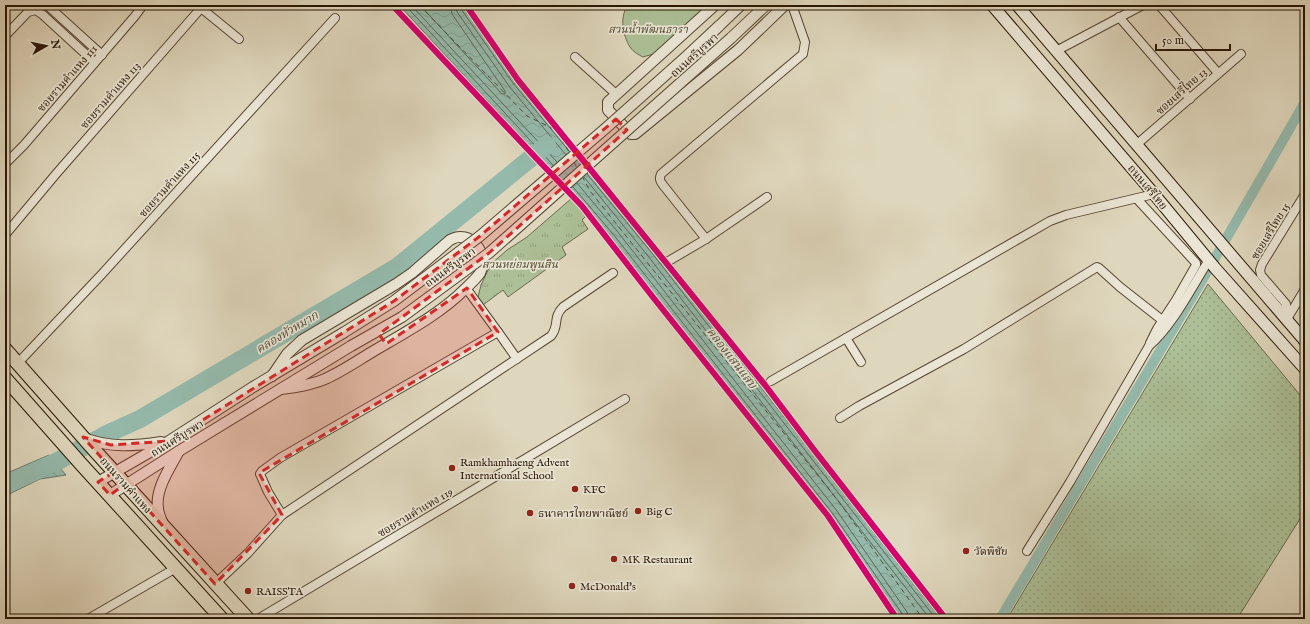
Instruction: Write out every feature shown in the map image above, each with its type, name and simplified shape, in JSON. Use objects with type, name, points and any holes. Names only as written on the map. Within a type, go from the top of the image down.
[{"type":"main road","name":"ถนนเสรีไทย","points":[[992,5],[1208,259],[1305,369]]},
{"type":"main road","name":"ถนนเสรีไทย","points":[[1016,5],[1305,341]]},
{"type":"main road","name":"ถนนรามคำแหง","points":[[5,349],[68,422],[248,619]]},
{"type":"main road","name":"ถนนรามคำแหง","points":[[5,378],[222,619]]},
{"type":"street","points":[[47,5],[102,55]]},
{"type":"street","name":"ซอยรามคำแหง 111","points":[[5,164],[24,146],[143,5]]},
{"type":"street","points":[[715,5],[608,102],[608,110],[631,134],[634,134],[738,50],[785,5]]},
{"type":"street","name":"ถนนศรีบูรพา","points":[[98,482],[169,441],[394,301],[480,236],[606,128],[688,55],[741,5]]},
{"type":"street","name":"ถนนศรีบูรพา","points":[[110,495],[178,451],[351,346],[402,317],[489,253],[731,38],[766,5]]},
{"type":"street","points":[[706,239],[660,182],[661,174],[803,54],[805,42],[792,5]]},
{"type":"street","points":[[1056,51],[1143,5]]},
{"type":"street","points":[[1159,5],[1218,73]]},
{"type":"street","name":"ซอยรามคำแหง 113","points":[[5,235],[56,174],[202,7],[239,39]]},
{"type":"street","points":[[5,36],[28,12],[36,10],[91,59]]},
{"type":"street","points":[[1119,17],[1190,99]]},
{"type":"street","name":"ซอยรามคำแหง 115","points":[[17,364],[102,274],[335,18]]},
{"type":"street","name":"ซอยเสรีไทย 13","points":[[1136,145],[1240,54]]},
{"type":"street","points":[[575,57],[616,94]]},
{"type":"street","points":[[771,381],[1050,221],[1066,215],[1154,194]]},
{"type":"street","name":"ซอยเสรีไทย 15","points":[[1286,319],[1286,304],[1261,275],[1260,270],[1262,264],[1305,194]]},
{"type":"street","points":[[666,262],[706,239],[768,197]]},
{"type":"street","points":[[1027,551],[1070,482],[1196,263],[1137,199]]},
{"type":"street","points":[[272,376],[287,354],[302,340],[396,284],[412,273],[455,237],[462,236],[471,240],[482,254],[482,267],[480,273],[466,288],[426,320],[334,374],[312,384],[281,389]]},
{"type":"street","points":[[1149,346],[1157,339],[1174,317],[1208,259]]},
{"type":"street","points":[[840,418],[859,406],[964,349],[1096,267],[1162,320]]},
{"type":"street","points":[[215,584],[248,553],[282,515],[551,336],[554,332],[557,313],[563,306],[613,273]]},
{"type":"street","points":[[466,288],[517,359]]},
{"type":"street","points":[[1286,319],[1305,289]]},
{"type":"street","points":[[282,515],[268,492],[261,476],[262,471],[287,454],[498,332]]},
{"type":"street","points":[[846,338],[861,362]]},
{"type":"street","name":"ซอยรามคำแหง 119","points":[[258,619],[624,399]]},
{"type":"street","points":[[83,437],[95,442],[128,446],[169,441]]},
{"type":"street","points":[[164,527],[158,508],[159,493],[163,480],[178,451]]},
{"type":"street","points":[[88,619],[176,568]]},
{"type":"highlighted area","points":[[616,119],[627,130],[489,253],[379,334],[386,344],[467,288],[498,332],[259,473],[282,515],[215,584],[125,484],[110,495],[98,482],[114,472],[83,437],[111,445],[169,441],[394,301],[480,236]]},
{"type":"green space","name":"สวนน้ำพัฒนธารา","points":[[628,5],[706,5],[701,16],[657,53],[643,57],[631,49],[625,37],[623,21],[625,10]]},
{"type":"green space","name":"สวนหย่อมพูนสิน","points":[[572,198],[586,216],[582,220],[588,229],[562,247],[566,255],[508,297],[503,290],[483,305],[478,297],[481,285],[491,264],[507,250],[527,237]]},
{"type":"green space","points":[[1208,284],[1305,401],[1305,511],[1237,619],[1007,619]]},
{"type":"water","name":"คลองแสนแสบ","points":[[399,5],[464,5],[516,81],[655,251],[941,619],[901,619],[830,517],[582,203]]},
{"type":"water","points":[[49,455],[66,475],[40,479],[5,496],[5,474]]},
{"type":"waterway","points":[[1000,619],[1200,284],[1305,102]]},
{"type":"waterway","name":"คลองหัวหมาก","points":[[5,485],[58,461],[107,434],[140,419],[397,267],[547,145]]},
{"type":"ferry route","points":[[419,5],[527,116],[558,131],[570,154]]},
{"type":"ferry route","points":[[574,162],[577,168]]},
{"type":"ferry route","points":[[582,176],[590,191],[839,502],[923,619]]},
{"type":"cycle path","points":[[392,5],[582,206],[828,516],[897,619]]},
{"type":"cycle path","points":[[466,5],[518,80],[765,385],[946,619]]},
{"type":"place","name":"Ramkhamhaeng Advent International School","points":[[452,468]]},
{"type":"place","name":"KFC","points":[[575,489]]},
{"type":"place","name":"Big C","points":[[638,511]]},
{"type":"place","name":"ธนาคารไทยพาณิชย์","points":[[530,513]]},
{"type":"place","name":"วัดพิชัย","points":[[966,551]]},
{"type":"place","name":"MK Restaurant","points":[[614,559]]},
{"type":"place","name":"McDonald's","points":[[572,586]]},
{"type":"place","name":"RAISSTA","points":[[248,591]]}]
